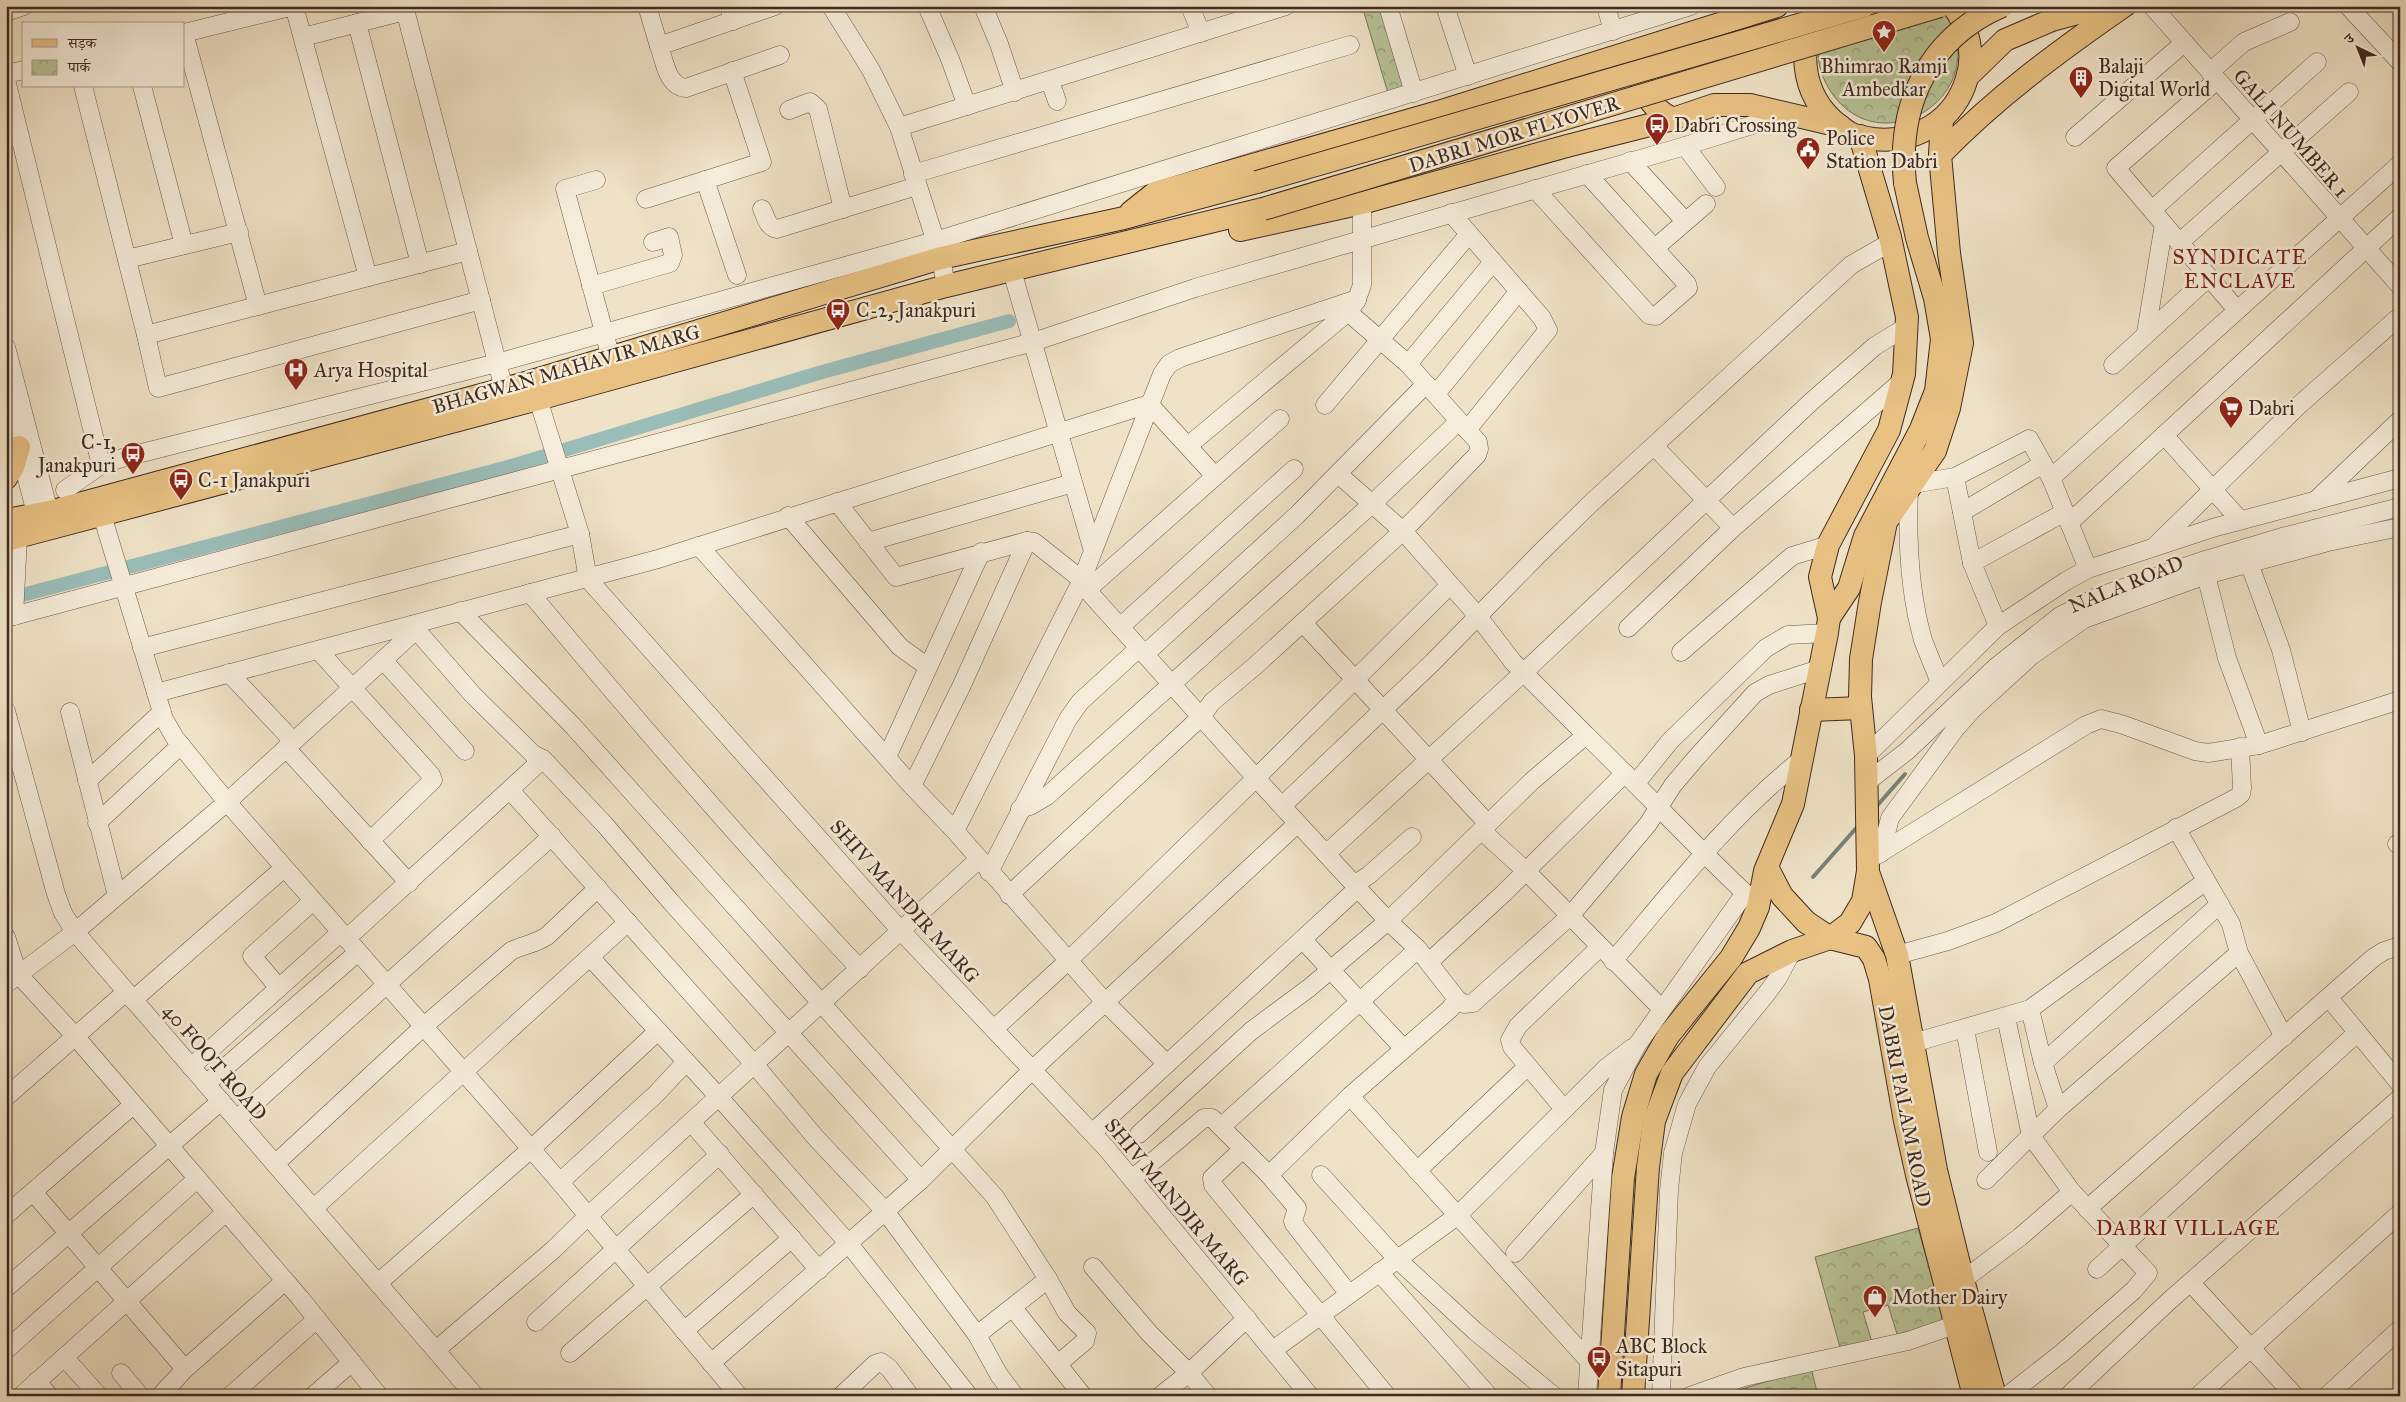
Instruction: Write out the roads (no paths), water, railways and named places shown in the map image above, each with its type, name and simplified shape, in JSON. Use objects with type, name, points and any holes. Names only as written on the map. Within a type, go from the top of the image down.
[{"type":"main road","points":[[1124,218],[1155,193],[1445,110],[1646,47],[1739,12],[1777,6]]},
{"type":"main road","points":[[1822,6],[1807,36],[1804,52],[1805,70],[1817,102],[1849,133],[1886,140],[1901,139],[1923,131],[1942,119],[1959,99],[1968,76],[1969,43],[1965,27],[1953,6]]},
{"type":"main road","name":"DABRI MOR FLYOVER","points":[[1124,218],[1257,182],[1864,6]]},
{"type":"main road","name":"DABRI MOR FLYOVER","points":[[1085,252],[1263,209],[1940,6]]},
{"type":"main road","points":[[1609,1396],[1622,1178],[1633,1117],[1646,1074],[1668,1036],[1731,958],[1749,928],[1752,900],[1793,804],[1828,625],[1849,588],[1865,536],[1921,429],[1936,392],[1942,339],[1935,298],[1917,238],[1905,183],[1902,158],[1904,132],[1910,108],[1923,77],[1948,43],[1967,26],[2002,6]]},
{"type":"main road","points":[[1968,76],[2004,40],[2052,20],[2104,6]]},
{"type":"main road","points":[[1940,155],[1993,104],[2079,37],[2124,6]]},
{"type":"main road","points":[[1646,47],[1640,68],[1643,89],[1655,107],[1673,118]]},
{"type":"main road","points":[[1085,252],[1123,256],[1362,203],[1673,118],[1714,105],[1750,105],[1840,126]]},
{"type":"main road","points":[[1633,1396],[1648,1167],[1654,1121],[1672,1073],[1748,973],[1792,951],[1830,938],[1850,922],[1863,901],[1871,859],[1866,756],[1861,708],[1861,659],[1870,602],[1886,522],[1935,451],[1949,408],[1962,343],[1949,253],[1940,155],[1942,119]]},
{"type":"main road","points":[[1828,625],[1820,577],[1828,545],[1888,430],[1902,381],[1907,316],[1891,242],[1860,136]]},
{"type":"main road","name":"BHAGWAN MAHAVIR MARG","points":[[26,528],[611,358],[938,250],[1124,218]]},
{"type":"main road","name":"BHAGWAN MAHAVIR MARG","points":[[99,507],[538,399],[946,286],[1085,252]]},
{"type":"main road","points":[[6,478],[26,450]]},
{"type":"main road","points":[[1810,710],[1861,708]]},
{"type":"main road","name":"DABRI PALAM ROAD","points":[[1871,859],[1897,955],[1936,1170],[1963,1280],[1964,1322],[1974,1396]]},
{"type":"main road","name":"DABRI PALAM ROAD","points":[[1767,867],[1782,896],[1806,922],[1830,938],[1866,947],[1874,959],[1880,979],[1907,1130],[1964,1322],[1995,1396]]},
{"type":"street","points":[[6,12],[24,6]]},
{"type":"street","points":[[185,33],[294,6],[368,277]]},
{"type":"street","points":[[647,6],[671,81],[677,87],[686,88],[780,55]]},
{"type":"street","points":[[659,46],[731,13],[775,6]]},
{"type":"street","points":[[831,6],[871,70],[899,127],[938,250],[946,286]]},
{"type":"street","points":[[927,6],[950,59],[967,106]]},
{"type":"street","points":[[983,6],[999,44],[1015,92]]},
{"type":"street","points":[[1190,6],[1201,34]]},
{"type":"street","points":[[899,127],[1201,34],[1241,14],[1286,6]]},
{"type":"street","points":[[1388,6],[1414,92]]},
{"type":"street","points":[[1444,6],[1468,76]]},
{"type":"street","points":[[1606,6],[1613,31]]},
{"type":"street","points":[[65,490],[101,465],[122,458],[498,363],[604,332],[938,250],[1414,92],[1692,6]]},
{"type":"street","points":[[2348,6],[2400,62]]},
{"type":"street","name":"GALI NUMBER 1","points":[[2158,7],[2184,43],[2339,220],[2400,286]]},
{"type":"street","points":[[303,37],[357,24],[405,9],[504,389]]},
{"type":"street","points":[[2237,310],[2116,168],[2213,76],[2244,42],[2290,22]]},
{"type":"street","points":[[357,24],[420,264]]},
{"type":"street","points":[[185,40],[188,63],[258,306]]},
{"type":"street","points":[[2075,137],[2184,43]]},
{"type":"street","points":[[762,209],[768,224],[772,228],[777,229],[843,210],[915,180],[1350,45]]},
{"type":"street","points":[[2152,210],[2317,62]]},
{"type":"street","points":[[6,74],[22,70]]},
{"type":"street","points":[[646,199],[762,162],[732,71]]},
{"type":"street","points":[[6,80],[101,465]]},
{"type":"street","points":[[1050,81],[1057,101]]},
{"type":"street","points":[[86,88],[158,388],[481,300]]},
{"type":"street","points":[[143,88],[184,245]]},
{"type":"street","points":[[2180,243],[2349,92]]},
{"type":"street","points":[[789,110],[810,102],[818,109],[843,210]]},
{"type":"street","points":[[6,347],[26,450],[26,528],[16,572],[12,614],[123,582],[559,467],[1030,336],[1685,146],[1787,114]]},
{"type":"street","points":[[1685,146],[1716,187]]},
{"type":"street","points":[[1630,161],[1686,222]]},
{"type":"street","points":[[1962,512],[2047,471],[2237,310],[2400,164]]},
{"type":"street","points":[[1535,189],[1649,315],[1653,317],[1688,286],[1587,174]]},
{"type":"street","points":[[596,180],[564,189],[611,358]]},
{"type":"street","points":[[705,180],[736,275]]},
{"type":"street","points":[[1189,445],[1352,306],[1362,285],[1362,203]]},
{"type":"street","points":[[1655,248],[1706,204]]},
{"type":"street","points":[[1020,808],[1030,806],[1047,796],[1171,683],[1463,425],[1548,330],[1542,318],[1451,213]]},
{"type":"street","points":[[1972,563],[2067,517],[2164,435],[2400,217]]},
{"type":"street","points":[[2146,334],[2164,224]]},
{"type":"street","points":[[127,259],[238,232]]},
{"type":"street","points":[[1324,405],[1469,234]]},
{"type":"street","points":[[591,286],[670,263],[673,255],[669,237],[653,242]]},
{"type":"street","points":[[1282,806],[1457,638],[1477,615],[1589,506],[1846,269],[1864,256],[1891,242]]},
{"type":"street","points":[[146,335],[468,251]]},
{"type":"street","points":[[1408,364],[1493,262]]},
{"type":"street","points":[[1012,271],[1093,551]]},
{"type":"street","points":[[2113,365],[2209,277]]},
{"type":"street","points":[[436,1350],[553,1250],[718,1096],[901,931],[984,866],[1020,808],[1068,719],[1080,702],[1142,651],[1431,389],[1519,291]]},
{"type":"street","points":[[1010,895],[1201,717],[1212,702],[1302,624],[1403,531],[1477,455],[1479,449],[1478,442],[1408,364],[1380,341],[1352,306]]},
{"type":"street","points":[[955,831],[1085,585],[1093,551],[1149,404],[1162,374],[1169,364],[1180,358],[1352,306]]},
{"type":"street","points":[[2155,546],[2298,406],[2400,316]]},
{"type":"street","points":[[1326,854],[1524,672],[1848,368],[1875,346],[1906,328]]},
{"type":"street","points":[[1628,628],[1733,528],[1902,381]]},
{"type":"street","points":[[6,399],[26,450],[54,483],[99,507],[162,712],[181,745],[227,802],[343,936],[589,1215],[616,1250],[739,1396]]},
{"type":"street","points":[[538,399],[580,534],[588,578]]},
{"type":"street","points":[[156,693],[229,673],[414,628],[460,611],[588,578],[699,546],[788,516],[1149,404]]},
{"type":"street","points":[[1149,404],[1189,445],[1215,476]]},
{"type":"street","points":[[1085,585],[1280,419]]},
{"type":"street","points":[[2315,501],[2400,420]]},
{"type":"street","points":[[2164,435],[2240,520]]},
{"type":"street","points":[[1940,683],[1923,639],[1916,606],[1909,545],[1911,487],[1955,477],[2030,439],[2047,471],[2088,569]]},
{"type":"street","points":[[1655,447],[1733,528]]},
{"type":"street","points":[[1120,627],[1294,469]]},
{"type":"street","points":[[1338,474],[1403,531],[1524,672],[1631,778],[1658,809],[1752,900],[1662,1009],[1637,1045],[1613,1090],[1604,1153],[1588,1360],[1587,1396]]},
{"type":"street","points":[[1955,477],[1972,563],[1998,626]]},
{"type":"street","points":[[1866,756],[1998,626],[2066,581],[2088,569],[2240,520],[2400,478]]},
{"type":"street","points":[[868,542],[1074,483]]},
{"type":"street","points":[[837,502],[896,578],[982,552],[1027,541],[1034,542],[1044,549],[1085,585],[1120,627],[1297,824],[1423,956],[1457,999],[1464,1004],[1473,1003],[1570,916],[1658,809],[1673,785],[1755,693],[1769,685],[1819,669]]},
{"type":"street","points":[[1867,786],[1996,667],[2060,616],[2097,597],[2237,561],[2400,508]]},
{"type":"street","points":[[788,516],[900,647],[928,668]]},
{"type":"street","points":[[2216,527],[2237,561],[2281,650],[2302,732]]},
{"type":"street","name":"NALA ROAD","points":[[1871,859],[1890,818],[1956,728],[1973,709],[2031,656],[2084,619],[2206,575],[2237,561],[2400,527]]},
{"type":"street","points":[[142,648],[580,534]]},
{"type":"street","points":[[912,786],[977,653],[1027,541]]},
{"type":"street","points":[[1681,652],[1792,556],[1828,545]]},
{"type":"street","points":[[699,546],[912,786],[955,831],[1105,1002],[1167,1064]]},
{"type":"street","points":[[887,758],[982,552]]},
{"type":"street","points":[[2206,575],[2227,658],[2259,745]]},
{"type":"street","name":"SHIV MANDIR MARG","points":[[588,578],[901,931],[1132,1179],[1310,1396]]},
{"type":"street","points":[[994,1030],[1069,960],[1256,778],[1450,585]]},
{"type":"street","points":[[530,593],[657,744],[794,899],[860,969]]},
{"type":"street","points":[[1477,615],[1484,593]]},
{"type":"street","points":[[460,611],[572,725],[995,1197],[1048,1279],[1067,1313],[1084,1330],[1088,1337],[1058,1364]]},
{"type":"street","points":[[1302,624],[1428,759],[1485,827],[1526,871],[1662,1009]]},
{"type":"street","points":[[1221,1127],[1361,1001],[1423,956],[1526,871],[1631,778],[1766,648],[1788,635],[1828,625]]},
{"type":"street","points":[[12,979],[75,932],[227,802],[383,660],[414,628]]},
{"type":"street","points":[[414,628],[473,695],[533,754],[543,759],[605,825],[920,1180]]},
{"type":"street","points":[[319,651],[351,689],[431,775],[433,780],[370,841]]},
{"type":"street","points":[[383,660],[465,751]]},
{"type":"street","points":[[229,673],[370,841],[409,883]]},
{"type":"street","points":[[1871,859],[2086,725],[2101,719],[2121,724],[2195,752],[2208,753],[2259,745],[2400,700]]},
{"type":"street","name":"40 FOOT ROAD","points":[[6,711],[56,894],[63,914],[75,932],[476,1396]]},
{"type":"street","points":[[70,712],[117,896]]},
{"type":"street","points":[[87,781],[162,712]]},
{"type":"street","points":[[1139,1134],[1251,1030],[1331,970],[1388,920],[1532,781],[1586,734]]},
{"type":"street","points":[[98,823],[181,745]]},
{"type":"street","points":[[1897,955],[1948,941],[1996,923],[2241,794],[2240,747]]},
{"type":"street","points":[[191,1067],[279,988],[409,883],[543,759]]},
{"type":"street","points":[[1613,960],[1704,854],[1774,780],[1802,759]]},
{"type":"street","points":[[510,790],[754,1064],[816,1138],[885,1211],[976,1335],[999,1375],[1015,1396]]},
{"type":"street","points":[[711,1363],[849,1244],[953,1150],[1032,1070],[1297,824]]},
{"type":"street","points":[[2176,828],[2231,924],[2240,953],[2284,1037]]},
{"type":"street","points":[[237,1119],[552,836]]},
{"type":"street","points":[[1092,1134],[1303,940],[1357,886],[1412,837]]},
{"type":"street","points":[[6,1097],[75,1036],[130,996],[284,868]]},
{"type":"street","points":[[1913,1043],[2030,1009],[2206,881]]},
{"type":"street","points":[[275,1164],[423,1027],[511,951],[521,946],[538,942],[547,936],[598,888]]},
{"type":"street","points":[[279,988],[252,956],[313,901]]},
{"type":"street","points":[[2043,1064],[2220,904]]},
{"type":"street","points":[[314,1208],[628,922]]},
{"type":"street","points":[[6,937],[12,979],[75,1036],[317,1319],[352,1362],[374,1394]]},
{"type":"street","points":[[1303,940],[1404,1049]]},
{"type":"street","points":[[2087,1209],[2373,958],[2400,946]]},
{"type":"street","points":[[1564,1109],[1512,1047],[1510,1040],[1512,1034],[1600,947]]},
{"type":"street","points":[[1661,1396],[1669,1190],[1673,1153],[1687,1104],[1707,1067],[1778,978],[1792,951]]},
{"type":"street","points":[[206,1084],[358,953]]},
{"type":"street","points":[[1986,1180],[2058,1109],[2240,953]]},
{"type":"street","points":[[590,957],[718,1096],[849,1244],[969,1396]]},
{"type":"street","points":[[2329,998],[2400,1084]]},
{"type":"street","points":[[1269,1174],[1350,1096],[1450,1009],[1457,999]]},
{"type":"street","points":[[2030,1009],[2043,1064],[2058,1109]]},
{"type":"street","points":[[2006,1017],[2030,1136],[2072,1192],[2146,1270],[2146,1276],[2063,1352],[2007,1396]]},
{"type":"street","points":[[1965,1029],[1988,1152]]},
{"type":"street","points":[[378,1283],[531,1148],[658,1031]]},
{"type":"street","points":[[2097,1269],[2357,1033]]},
{"type":"street","points":[[1273,1350],[1457,1216],[1607,1067],[1637,1045]]},
{"type":"street","points":[[560,1182],[656,1094],[686,1062]]},
{"type":"street","points":[[1418,1171],[1528,1066]]},
{"type":"street","points":[[1350,1096],[1588,1360]]},
{"type":"street","points":[[2068,1396],[2191,1283],[2400,1098]]},
{"type":"street","points":[[6,1288],[168,1145],[221,1101]]},
{"type":"street","points":[[6,1214],[133,1105]]},
{"type":"street","points":[[1132,1179],[1204,1118],[1212,1118],[1269,1174],[1296,1208],[1294,1224],[1349,1294]]},
{"type":"street","points":[[692,1122],[819,1270]]},
{"type":"street","points":[[1243,1149],[1211,1181],[1388,1396]]},
{"type":"street","points":[[1515,1253],[1604,1153]]},
{"type":"street","points":[[536,1322],[720,1154]]},
{"type":"street","points":[[1321,1175],[1397,1259],[1475,1331],[1554,1396]]},
{"type":"street","points":[[6,1350],[197,1179]]},
{"type":"street","points":[[33,1192],[185,1369]]},
{"type":"street","points":[[1963,1280],[2020,1237],[2072,1192]]},
{"type":"street","points":[[570,1353],[754,1194]]},
{"type":"street","points":[[21,1396],[225,1213]]},
{"type":"street","points":[[2198,1396],[2400,1213]]},
{"type":"street","points":[[684,1331],[792,1238]]},
{"type":"street","points":[[1093,1267],[1149,1333],[1189,1373],[1208,1396]]},
{"type":"street","points":[[1379,1272],[1489,1396]]},
{"type":"street","points":[[976,1335],[1048,1279]]},
{"type":"street","points":[[160,1396],[185,1369],[285,1281]]},
{"type":"street","points":[[2191,1283],[2295,1396]]},
{"type":"street","points":[[1013,1308],[1083,1396]]},
{"type":"street","points":[[1160,1396],[1189,1373],[1247,1318]]},
{"type":"street","points":[[239,1393],[317,1319]]},
{"type":"street","points":[[1690,1396],[1744,1378],[1908,1341],[1964,1322]]},
{"type":"street","points":[[2327,1396],[2400,1329]]},
{"type":"street","points":[[64,1357],[99,1396]]},
{"type":"street","points":[[312,1396],[352,1362]]},
{"type":"street","points":[[841,1396],[875,1364],[881,1362],[889,1368],[910,1396]]},
{"type":"street","points":[[121,1373],[140,1396]]},
{"type":"street","points":[[37,1381],[49,1396]]},
{"type":"waterway","points":[[7,599],[508,467],[822,372],[1009,321]]},
{"type":"waterway","points":[[1875,808],[1905,774]]},
{"type":"waterway","points":[[1813,877],[1858,826]]},
{"type":"place","name":"Bhimrao Ramji Ambedkar","points":[[1884,53]]},
{"type":"place","name":"Balaji Digital World","points":[[2081,99]]},
{"type":"place","name":"Dabri Crossing","points":[[1657,146]]},
{"type":"place","name":"Police Station Dabri","points":[[1808,170]]},
{"type":"place","name":"C-2, Janakpuri","points":[[838,331]]},
{"type":"place","name":"Arya Hospital","points":[[296,391]]},
{"type":"place","name":"Dabri","points":[[2231,429]]},
{"type":"place","name":"C-1, Janakpuri","points":[[133,475]]},
{"type":"place","name":"C-1 Janakpuri","points":[[181,501]]},
{"type":"place","name":"Mother Dairy","points":[[1875,1318]]},
{"type":"place","name":"ABC Block Sitapuri","points":[[1599,1379]]},
{"type":"district","name":"SYNDICATE ENCLAVE","points":[[2240,269]]},
{"type":"district","name":"DABRI VILLAGE","points":[[2188,1228]]}]
